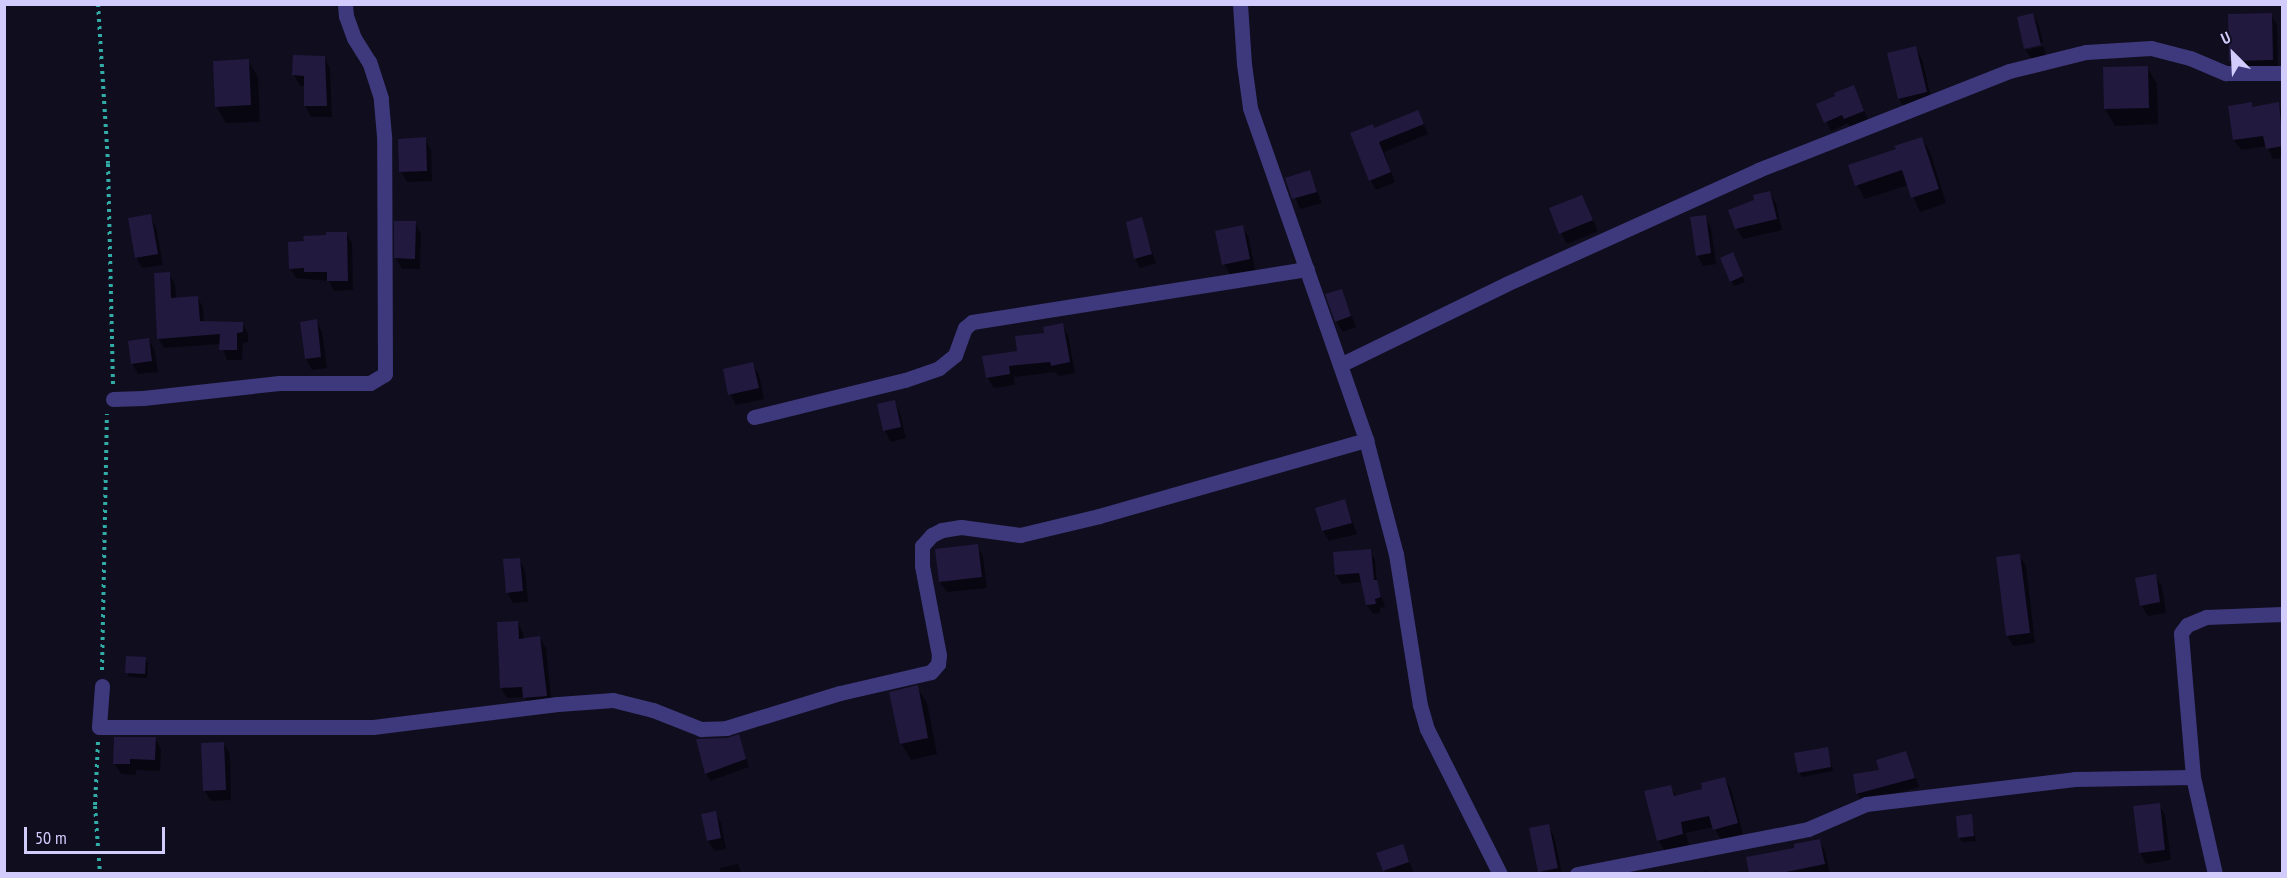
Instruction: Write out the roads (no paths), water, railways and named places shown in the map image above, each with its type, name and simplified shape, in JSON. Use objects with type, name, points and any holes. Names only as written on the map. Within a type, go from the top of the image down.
[{"type":"street","points":[[113,399],[154,397],[279,383],[370,383],[385,374],[384,136],[381,98],[369,62],[354,38],[346,16],[345,4]]},
{"type":"street","points":[[1240,4],[1250,108],[1366,440],[1396,554],[1420,705],[1427,729],[1500,873]]},
{"type":"street","points":[[1340,365],[1506,284],[1748,174],[2009,71],[2086,52],[2151,48],[2190,58],[2226,73],[2283,73]]},
{"type":"street","points":[[754,417],[905,380],[939,368],[955,355],[965,328],[972,322],[1307,269]]},
{"type":"street","points":[[102,686],[99,727],[374,727],[558,704],[613,700],[653,710],[701,729],[726,728],[840,693],[930,672],[938,664],[939,655],[922,566],[922,546],[932,535],[942,530],[962,527],[1020,535],[1099,516],[1366,440]]},
{"type":"street","points":[[2215,873],[2193,777],[2181,633],[2187,625],[2205,617],[2283,614]]},
{"type":"street","points":[[1577,873],[1808,829],[1866,804],[2075,779],[2193,777]]}]
